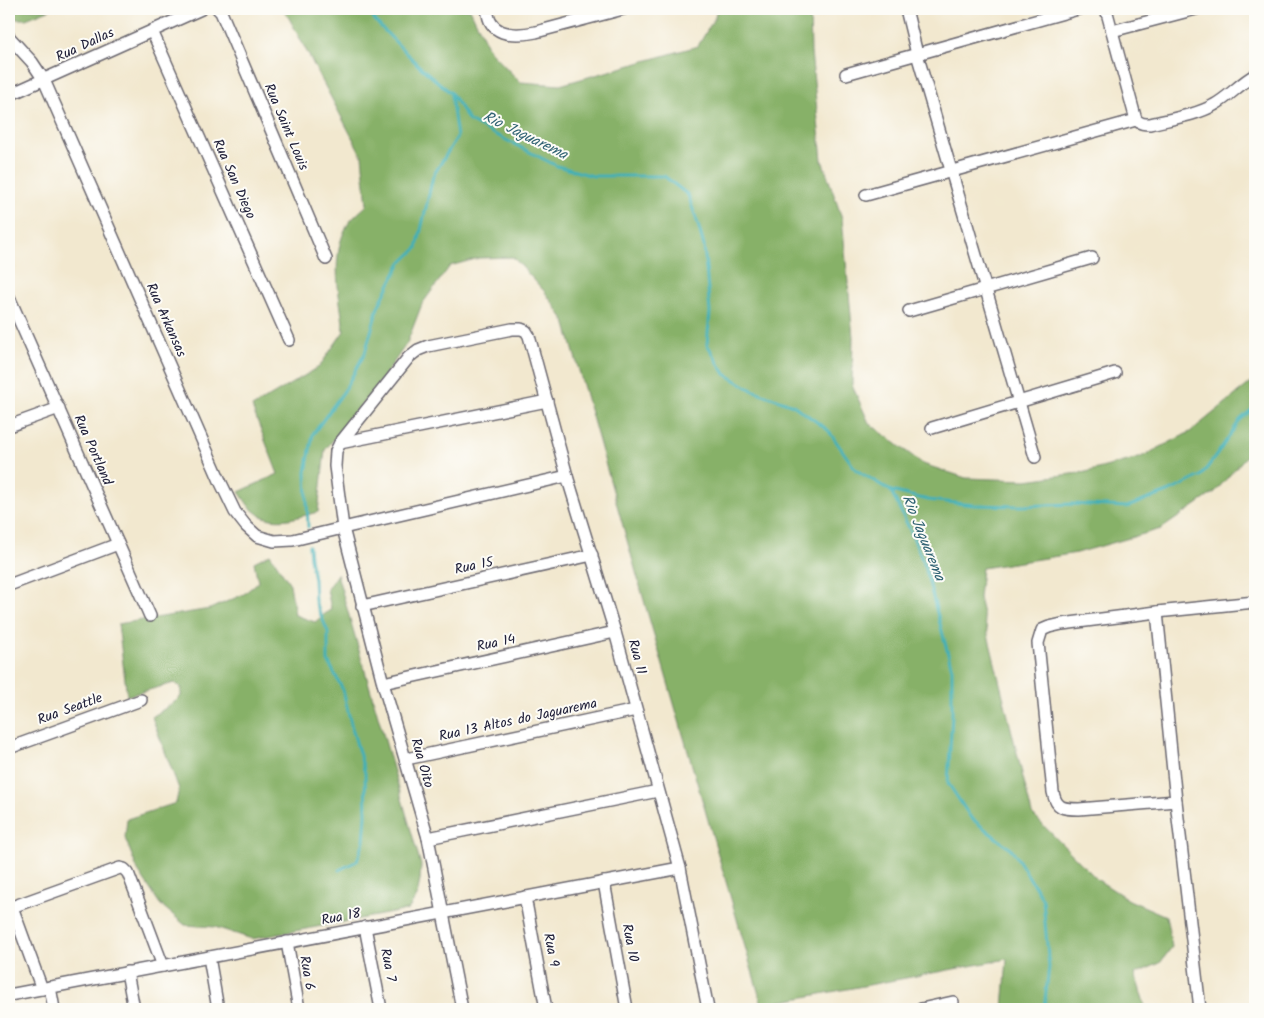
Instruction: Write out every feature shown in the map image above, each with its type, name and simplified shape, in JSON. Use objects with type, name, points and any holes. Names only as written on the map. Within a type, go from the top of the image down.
[{"type":"street","name":"Rua Dallas","points":[[9,95],[201,9]]},
{"type":"street","name":"Rua Saint Louis","points":[[218,9],[221,12],[326,259]]},
{"type":"street","points":[[487,9],[489,19],[499,30],[522,34],[622,9]]},
{"type":"street","points":[[906,9],[917,54],[1035,457]]},
{"type":"street","points":[[846,74],[1078,9]]},
{"type":"street","points":[[1106,9],[1116,30],[1136,120],[1139,123],[1150,124],[1214,106],[1255,75]]},
{"type":"street","points":[[1116,30],[1155,14],[1196,9]]},
{"type":"street","name":"Rua San Diego","points":[[152,30],[289,340]]},
{"type":"street","name":"Rua Arkansas","points":[[9,37],[32,62],[44,80],[217,474],[235,512],[257,536],[274,541],[293,540],[568,476]]},
{"type":"street","points":[[866,195],[1136,120]]},
{"type":"street","points":[[910,310],[1092,258]]},
{"type":"street","name":"Rua Portland","points":[[9,297],[150,616]]},
{"type":"street","name":"Rua 11","points":[[340,444],[409,357],[418,350],[428,346],[512,330],[521,329],[526,331],[615,632],[680,868],[708,1009]]},
{"type":"street","points":[[932,428],[1116,373]]},
{"type":"street","points":[[340,444],[547,401]]},
{"type":"street","points":[[9,426],[58,408]]},
{"type":"street","name":"Rua Oito","points":[[340,444],[336,451],[334,466],[343,528],[383,683],[428,838],[462,1009]]},
{"type":"street","points":[[9,585],[118,544]]},
{"type":"street","name":"Rua 15","points":[[362,606],[592,555]]},
{"type":"street","points":[[1176,800],[1066,809],[1059,806],[1054,800],[1038,643],[1042,630],[1062,624],[1255,602]]},
{"type":"street","points":[[1156,612],[1200,1009]]},
{"type":"street","name":"Rua 14","points":[[383,683],[615,632]]},
{"type":"street","name":"Rua Seattle","points":[[9,748],[141,700]]},
{"type":"street","name":"Rua 13 Altos do Jaguarema","points":[[406,759],[636,710]]},
{"type":"street","points":[[428,838],[658,792]]},
{"type":"street","points":[[54,1009],[10,908],[120,868],[124,869],[128,873],[163,966]]},
{"type":"street","name":"Rua 18","points":[[9,995],[680,868]]},
{"type":"street","name":"Rua 10","points":[[604,882],[628,1009]]},
{"type":"street","name":"Rua 9","points":[[526,897],[546,1009]]},
{"type":"street","name":"Rua 7","points":[[365,927],[381,1009]]},
{"type":"street","name":"Rua 6","points":[[287,942],[299,1009]]},
{"type":"street","points":[[209,957],[218,1009]]},
{"type":"street","points":[[127,972],[134,1009]]},
{"type":"street","points":[[921,1009],[953,1002]]},
{"type":"green space","points":[[9,9],[51,9],[26,19],[16,19]]},
{"type":"green space","points":[[282,9],[470,9],[490,51],[520,82],[560,85],[698,46],[715,17],[717,9],[810,9],[811,52],[822,160],[842,218],[853,337],[852,385],[869,423],[923,464],[966,478],[1026,480],[1086,472],[1139,458],[1190,432],[1255,379],[1255,442],[1248,454],[1215,492],[1161,529],[1077,553],[982,568],[979,598],[1032,814],[1098,880],[1129,900],[1166,916],[1172,947],[1160,963],[1135,974],[1146,1009],[1003,1009],[1007,959],[762,1005],[565,321],[545,292],[513,257],[479,258],[450,266],[422,304],[407,343],[383,378],[325,450],[318,512],[277,520],[261,516],[250,507],[239,492],[278,474],[252,407],[319,367],[344,331],[337,277],[339,250],[348,224],[367,205],[362,156],[289,18]]},
{"type":"green space","points":[[270,554],[290,584],[295,615],[315,622],[331,609],[327,589],[337,574],[421,865],[417,896],[408,910],[252,939],[215,927],[185,925],[160,904],[138,871],[125,838],[127,819],[176,803],[179,789],[152,717],[181,696],[181,687],[174,683],[127,696],[118,624],[210,609],[244,594],[258,582],[254,562]]},
{"type":"waterway","points":[[9,15],[13,9]]},
{"type":"waterway","name":"Rio Jaguarema","points":[[366,9],[419,66],[451,93],[469,121],[557,166],[593,176],[664,176],[688,195],[704,246],[710,312],[707,344],[725,374],[752,390],[793,405],[828,430],[856,470],[891,491],[911,532],[925,567],[952,669],[952,715],[948,783],[971,818],[1013,851],[1043,900],[1049,967],[1044,1009]]},
{"type":"waterway","points":[[308,527],[306,472],[313,434],[344,391],[365,353],[378,307],[400,264],[417,248],[433,176],[457,137],[451,95]]},
{"type":"waterway","points":[[891,491],[928,500],[974,505],[1072,504],[1127,507],[1168,492],[1201,476],[1240,420],[1255,407]]},
{"type":"waterway","points":[[309,546],[315,601],[328,632],[328,661],[343,690],[365,773],[366,815],[364,841],[357,861],[339,870]]}]
